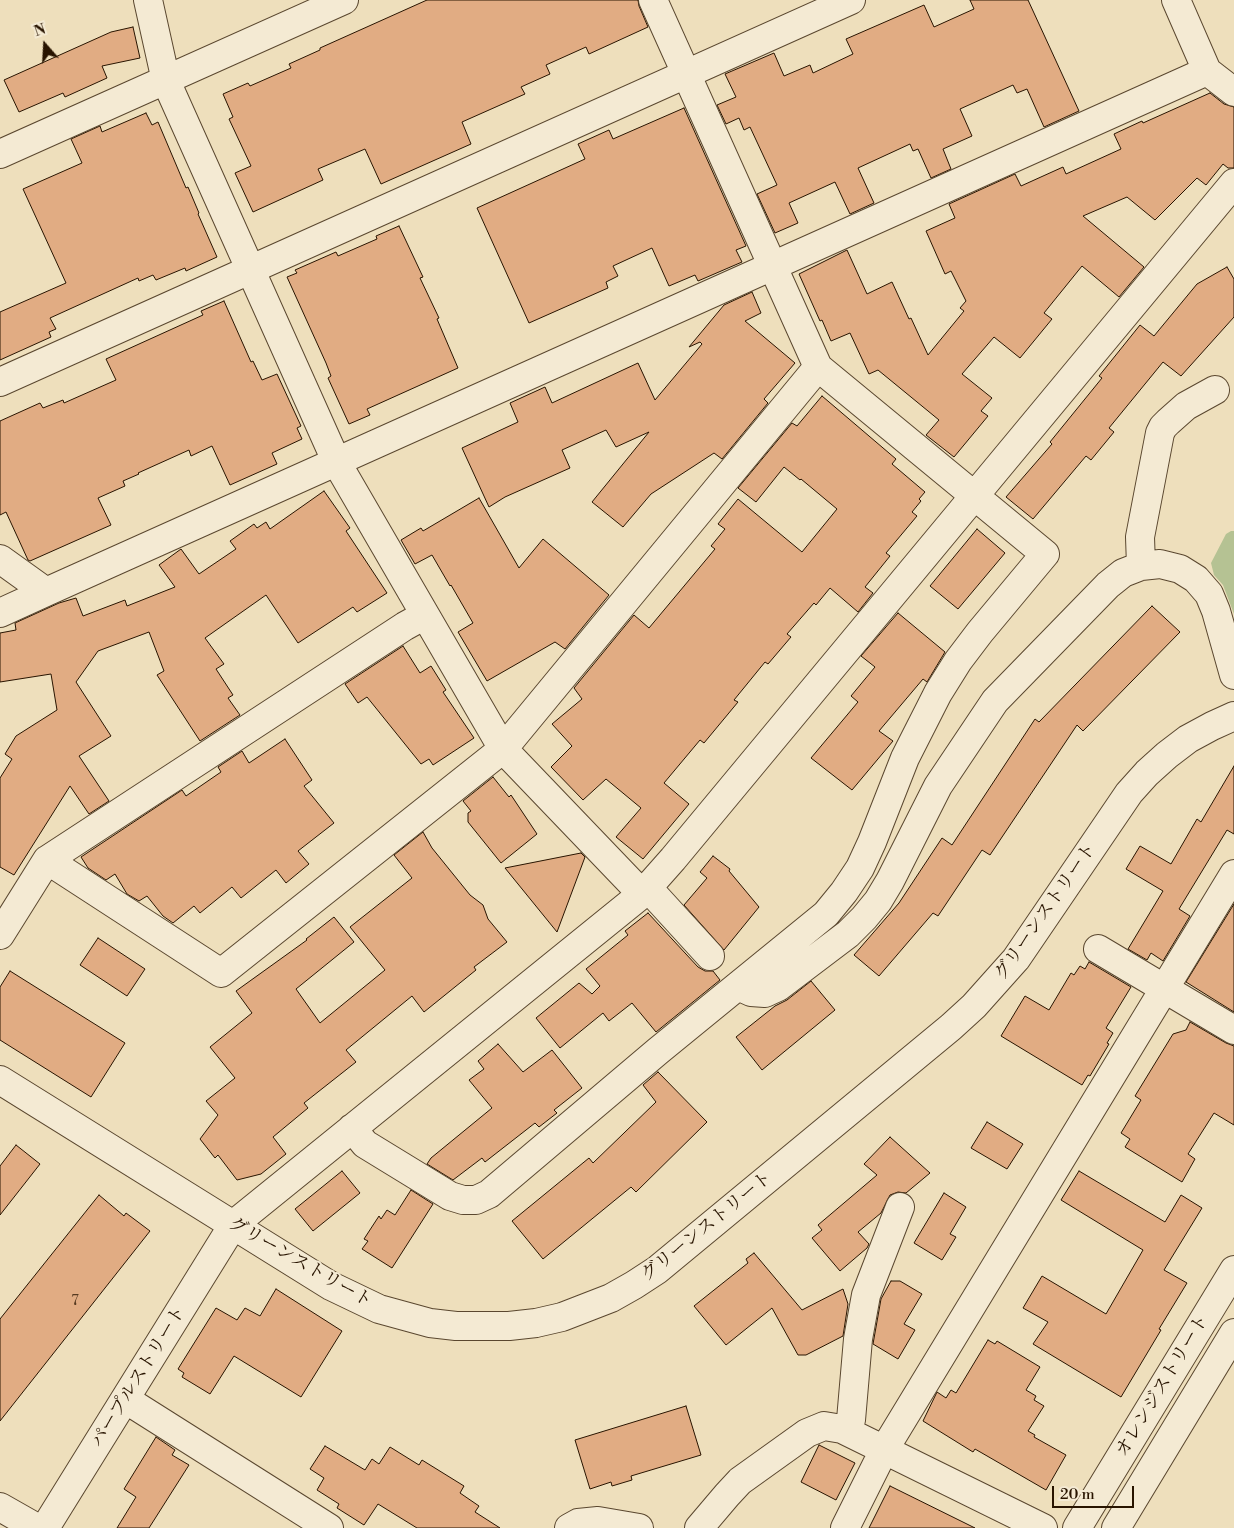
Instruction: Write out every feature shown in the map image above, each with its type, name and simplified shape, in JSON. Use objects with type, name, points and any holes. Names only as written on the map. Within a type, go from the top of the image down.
[{"type":"street","points":[[148,0],[166,81],[337,463],[503,748],[710,956]]},
{"type":"street","points":[[0,154],[344,0]]},
{"type":"street","points":[[352,1128],[365,1144],[450,1196],[462,1200],[476,1200],[489,1194],[658,1051],[826,914],[860,868],[905,758],[938,692],[980,632],[1045,554],[818,367],[653,0]]},
{"type":"street","points":[[0,382],[251,271],[850,0]]},
{"type":"street","points":[[1176,0],[1208,71],[1234,92]]},
{"type":"street","points":[[0,613],[1208,71]]},
{"type":"street","name":"パープルストリート","points":[[45,1528],[233,1225],[644,891],[673,859],[1234,183]]},
{"type":"street","points":[[48,860],[221,973],[503,748],[818,367]]},
{"type":"street","points":[[1141,566],[1140,537],[1160,433],[1163,427],[1186,406],[1214,390]]},
{"type":"street","points":[[0,559],[46,592]]},
{"type":"street","points":[[738,986],[751,992],[765,993],[778,987],[848,934],[864,918],[890,882],[938,786],[995,701],[1108,585],[1123,573],[1141,566],[1160,564],[1180,569],[1196,579],[1209,594],[1234,675]]},
{"type":"street","points":[[0,935],[48,860],[425,614]]},
{"type":"street","name":"グリーンストリート","points":[[0,1080],[331,1286],[379,1309],[430,1323],[483,1327],[536,1323],[562,1317],[611,1298],[634,1285],[670,1260],[944,1034],[974,1006],[1016,959],[1129,793],[1147,773],[1167,755],[1196,735],[1234,716]]},
{"type":"street","points":[[845,1528],[884,1450],[1234,874]]},
{"type":"street","points":[[1098,949],[1234,1030]]},
{"type":"street","points":[[845,1430],[851,1420],[862,1309],[873,1273],[900,1206]]},
{"type":"street","name":"オレンジストリート","points":[[1077,1528],[1234,1270]]},
{"type":"street","name":"オレンジストリート","points":[[1116,1528],[1234,1333]]},
{"type":"street","points":[[125,1400],[291,1518],[330,1528]]},
{"type":"street","points":[[698,1528],[740,1481],[807,1433],[824,1426],[845,1430],[1043,1528]]},
{"type":"street","points":[[0,1507],[37,1528]]},
{"type":"street","points":[[569,1528],[588,1521],[598,1521],[639,1528]]},
{"type":"green space","points":[[1234,531],[1234,614],[1223,585],[1214,575],[1211,563],[1226,534]]},
{"type":"building","points":[[427,0],[638,0],[648,27],[589,54],[586,47],[546,65],[550,74],[521,87],[525,94],[462,122],[471,144],[381,184],[365,149],[318,169],[323,180],[253,212],[235,173],[251,166],[229,119],[233,117],[223,94],[248,83],[250,86],[291,68],[289,64],[320,50],[320,48]]},
{"type":"building","points":[[970,0],[1028,0],[1079,111],[1044,127],[1027,89],[1017,93],[1013,85],[960,109],[972,136],[943,149],[951,169],[931,178],[918,149],[913,151],[910,144],[858,168],[874,203],[850,214],[835,182],[789,203],[798,223],[775,233],[757,194],[777,185],[750,127],[744,130],[739,118],[726,124],[717,105],[736,97],[725,74],[774,53],[784,76],[810,65],[813,73],[853,54],[846,39],[924,5],[934,27],[974,9]]},
{"type":"building","points":[[133,27],[140,58],[102,66],[107,78],[65,97],[63,93],[19,112],[4,80],[111,32]]},
{"type":"building","points":[[1210,93],[1224,104],[1234,107],[1234,168],[1228,168],[1223,164],[1206,185],[1197,178],[1155,220],[1127,197],[1083,216],[1144,267],[1119,297],[1082,266],[1044,313],[1052,319],[1020,358],[994,337],[962,374],[992,398],[981,411],[988,416],[954,457],[926,435],[939,420],[878,370],[869,374],[850,333],[831,341],[799,274],[847,250],[867,294],[892,282],[928,355],[964,311],[960,308],[966,301],[951,271],[945,274],[926,231],[955,218],[949,204],[1015,174],[1021,186],[1063,167],[1066,174],[1121,149],[1114,134]]},
{"type":"building","points":[[684,108],[746,246],[736,250],[742,262],[698,281],[695,275],[669,286],[652,248],[613,266],[618,276],[606,282],[608,288],[529,323],[477,208],[585,159],[578,144],[609,130],[613,139]]},
{"type":"building","points":[[146,113],[152,125],[158,122],[217,257],[186,271],[185,268],[156,280],[153,275],[139,281],[138,278],[50,318],[56,329],[49,332],[51,337],[0,360],[0,312],[66,283],[23,189],[82,163],[71,139],[100,126],[102,132]]},
{"type":"building","points":[[399,226],[423,277],[420,278],[439,318],[437,319],[458,368],[367,409],[370,415],[349,424],[328,378],[331,376],[326,363],[287,277],[297,273],[295,270],[336,252],[338,256],[377,239],[376,236]]},
{"type":"building","points":[[1227,267],[1234,279],[1234,317],[1181,376],[1163,362],[1109,428],[1114,432],[1091,460],[1086,456],[1033,519],[1006,497],[1052,444],[1050,442],[1102,378],[1099,376],[1140,325],[1154,336],[1197,284]]},
{"type":"building","points":[[752,292],[761,313],[745,321],[795,363],[764,399],[768,403],[722,459],[714,453],[651,494],[623,527],[592,502],[649,432],[616,447],[606,430],[562,450],[570,468],[505,497],[489,507],[462,448],[518,422],[510,403],[545,387],[552,403],[638,363],[655,400],[702,344],[700,342],[689,347],[724,305]]},
{"type":"building","points":[[224,301],[251,362],[253,361],[262,380],[277,374],[301,426],[297,428],[302,439],[272,453],[277,464],[230,485],[212,446],[191,456],[189,450],[138,473],[123,481],[125,486],[98,498],[111,525],[30,561],[28,560],[6,512],[0,515],[0,421],[40,403],[43,408],[63,400],[64,403],[116,380],[106,359],[203,315],[201,311]]},
{"type":"building","points":[[822,396],[896,459],[892,464],[925,492],[919,499],[921,501],[912,512],[917,516],[886,553],[890,556],[865,587],[873,593],[858,612],[830,588],[787,634],[791,637],[768,664],[765,662],[734,700],[738,702],[704,743],[700,740],[664,783],[689,804],[643,859],[616,837],[641,808],[606,779],[583,800],[551,767],[572,746],[552,724],[582,699],[574,688],[634,615],[649,628],[715,549],[711,546],[725,529],[718,524],[738,499],[802,552],[837,509],[784,467],[756,502],[738,488],[792,423],[797,426]]},
{"type":"building","points":[[324,491],[350,528],[346,531],[387,593],[357,612],[353,607],[298,643],[266,595],[205,638],[224,664],[216,669],[233,695],[228,698],[240,715],[200,741],[157,675],[164,671],[149,632],[98,651],[76,682],[111,736],[79,756],[109,801],[89,814],[70,786],[14,875],[0,867],[0,778],[12,759],[5,754],[16,736],[57,710],[51,674],[0,682],[0,633],[16,630],[15,623],[59,603],[76,598],[83,616],[125,600],[127,606],[175,587],[159,565],[181,549],[199,574],[236,549],[230,541],[254,524],[257,528],[266,522],[270,529]]},
{"type":"building","points":[[479,498],[519,568],[543,539],[609,595],[565,649],[555,642],[487,681],[458,632],[473,623],[451,585],[432,555],[415,564],[401,540],[421,528],[423,531]]},
{"type":"building","points":[[977,529],[1005,553],[958,609],[930,586]]},
{"type":"building","points":[[1152,606],[1180,632],[1083,731],[1077,725],[990,855],[982,850],[938,916],[933,913],[879,976],[854,955],[899,903],[942,838],[952,845],[1035,719],[1039,722]]},
{"type":"building","points":[[898,613],[945,652],[927,682],[923,679],[879,731],[893,741],[852,790],[811,758],[858,702],[851,696],[875,667],[861,656]]},
{"type":"building","points":[[403,646],[420,673],[431,666],[446,690],[443,692],[474,738],[433,765],[429,759],[421,764],[367,697],[358,703],[345,684]]},
{"type":"building","points":[[285,739],[312,780],[304,786],[334,823],[298,851],[309,864],[286,883],[276,870],[241,898],[232,887],[200,913],[194,906],[173,923],[163,916],[147,896],[139,901],[127,894],[115,874],[106,880],[88,868],[81,857],[182,790],[186,796],[221,772],[218,767],[242,751],[249,763]]},
{"type":"building","points":[[1234,766],[1234,834],[1227,830],[1179,909],[1190,916],[1163,961],[1151,953],[1147,960],[1128,949],[1163,891],[1126,869],[1140,846],[1171,864],[1197,819],[1201,822]]},
{"type":"building","points":[[493,777],[509,797],[511,795],[537,834],[501,863],[468,822],[468,813],[471,811],[463,801]]},
{"type":"building","points":[[423,832],[432,848],[470,895],[483,905],[488,919],[507,942],[474,967],[476,970],[424,1012],[412,996],[346,1050],[356,1062],[304,1103],[308,1108],[273,1137],[286,1154],[261,1174],[237,1180],[218,1155],[215,1158],[200,1139],[218,1115],[206,1101],[235,1078],[210,1047],[252,1013],[236,991],[307,940],[334,917],[354,942],[296,989],[320,1023],[385,970],[350,927],[412,878],[394,855]]},
{"type":"building","points":[[581,853],[585,857],[557,932],[505,868]]},
{"type":"building","points":[[713,856],[730,869],[729,871],[759,907],[724,950],[684,905],[707,878],[700,872]]},
{"type":"building","points":[[1234,904],[1234,1012],[1186,982]]},
{"type":"building","points":[[648,913],[698,967],[705,971],[713,971],[720,980],[656,1032],[632,1003],[609,1021],[603,1013],[560,1048],[536,1018],[579,983],[592,994],[600,986],[586,969],[628,935],[625,931]]},
{"type":"building","points":[[98,938],[145,969],[127,996],[80,965]]},
{"type":"building","points":[[1089,962],[1131,987],[1106,1028],[1113,1033],[1107,1043],[1109,1044],[1090,1076],[1088,1075],[1082,1085],[1001,1036],[1025,996],[1049,1010],[1071,973],[1074,975],[1080,966],[1085,969]]},
{"type":"building","points":[[10,971],[125,1043],[91,1097],[0,1040],[0,987]]},
{"type":"building","points":[[811,981],[835,1010],[762,1070],[736,1037],[775,1006],[787,1000]]},
{"type":"building","points":[[1190,1022],[1234,1046],[1234,1125],[1214,1113],[1188,1154],[1195,1159],[1182,1182],[1125,1147],[1130,1139],[1121,1133],[1141,1100],[1135,1096],[1173,1034],[1186,1030]]},
{"type":"building","points":[[498,1044],[523,1072],[552,1050],[582,1088],[554,1110],[557,1113],[539,1127],[535,1123],[485,1162],[482,1158],[453,1180],[427,1164],[431,1158],[492,1108],[469,1080],[484,1069],[478,1061]]},
{"type":"building","points":[[658,1072],[707,1122],[636,1192],[631,1187],[543,1259],[512,1221],[589,1158],[593,1163],[656,1102],[643,1085]]},
{"type":"building","points":[[987,1122],[1023,1144],[1007,1169],[971,1148]]},
{"type":"building","points":[[890,1137],[930,1173],[906,1193],[898,1192],[890,1195],[881,1213],[858,1232],[869,1244],[867,1248],[840,1271],[812,1238],[822,1230],[818,1225],[877,1175],[864,1164]]},
{"type":"building","points":[[16,1145],[40,1164],[0,1215],[0,1166]]},
{"type":"building","points":[[342,1171],[360,1193],[313,1231],[295,1209]]},
{"type":"building","points":[[1079,1171],[1165,1222],[1181,1195],[1202,1208],[1164,1270],[1187,1283],[1121,1397],[1033,1344],[1048,1322],[1023,1308],[1042,1276],[1106,1314],[1143,1250],[1061,1200]]},
{"type":"building","points":[[411,1190],[433,1204],[392,1268],[362,1249],[368,1241],[364,1239],[379,1216],[381,1219],[387,1210],[395,1215]]},
{"type":"building","points":[[944,1193],[966,1207],[950,1234],[956,1237],[942,1260],[914,1243]]},
{"type":"building","points":[[99,1195],[124,1216],[126,1213],[150,1231],[0,1421],[0,1319]]},
{"type":"building","points":[[754,1253],[802,1310],[843,1289],[848,1304],[843,1336],[806,1355],[798,1355],[772,1308],[726,1345],[694,1306],[748,1263],[746,1259]]},
{"type":"building","points":[[891,1281],[900,1281],[922,1294],[904,1324],[915,1330],[898,1359],[873,1344],[881,1299]]},
{"type":"building","points":[[276,1289],[342,1331],[301,1397],[234,1356],[210,1394],[182,1377],[184,1373],[178,1369],[216,1308],[237,1320],[245,1308],[260,1316]]},
{"type":"building","points":[[988,1340],[995,1344],[997,1341],[1040,1367],[1026,1390],[1036,1396],[1034,1400],[1044,1406],[1028,1431],[1035,1435],[1034,1437],[1066,1455],[1046,1490],[975,1449],[973,1452],[923,1421],[937,1392],[946,1398],[951,1390],[956,1393]]},
{"type":"building","points":[[686,1406],[701,1455],[631,1476],[632,1480],[612,1486],[611,1482],[590,1489],[575,1440]]},
{"type":"building","points":[[156,1437],[175,1450],[172,1455],[189,1465],[149,1528],[117,1528],[136,1497],[124,1489]]},
{"type":"building","points":[[819,1445],[855,1463],[836,1500],[801,1482]]},
{"type":"building","points":[[325,1446],[365,1470],[372,1459],[379,1464],[390,1447],[419,1465],[422,1460],[464,1486],[460,1493],[479,1506],[475,1512],[500,1528],[417,1528],[378,1504],[364,1525],[337,1508],[339,1504],[317,1490],[324,1478],[310,1469]]},
{"type":"building","points":[[890,1486],[975,1528],[869,1528]]}]
